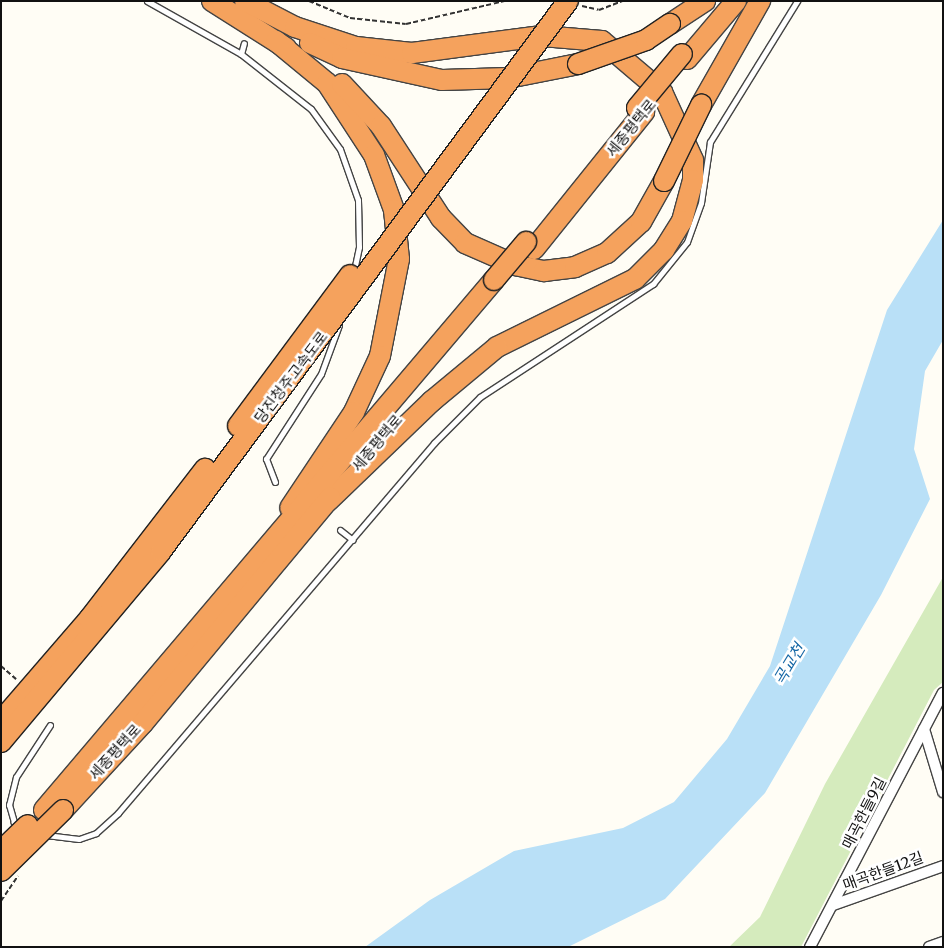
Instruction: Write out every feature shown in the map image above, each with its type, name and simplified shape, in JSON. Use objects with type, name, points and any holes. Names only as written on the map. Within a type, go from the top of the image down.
[{"type":"highway","points":[[212,1],[343,85],[381,126],[441,218],[465,243],[497,259],[544,270],[575,267],[607,253],[641,222],[664,181],[701,105],[760,1]]},
{"type":"highway","points":[[238,1],[292,35],[342,58],[392,71],[442,80],[508,78],[578,64],[646,40],[705,1]]},
{"type":"highway","points":[[245,1],[295,27],[356,47],[412,53],[542,36],[602,41],[662,92],[693,160],[693,180],[682,221],[664,250],[635,279],[497,347],[432,401],[329,500]]},
{"type":"highway","name":"당진청주고속도로","points":[[1,721],[145,548],[552,1]]},
{"type":"highway","name":"세종평택로","points":[[685,56],[726,1]]},
{"type":"highway","name":"세종평택로","points":[[1,851],[54,810],[142,723],[329,500],[499,283],[640,110],[685,56],[736,1]]},
{"type":"highway","name":"당진청주고속도로","points":[[1,742],[161,551],[570,2]]},
{"type":"highway","points":[[253,565],[354,412],[380,356],[398,259],[394,210],[364,138],[327,83],[276,41]]},
{"type":"highway","name":"세종평택로","points":[[1,871],[54,810],[253,565],[499,283]]},
{"type":"street","name":"매곡한들9길","points":[[810,947],[943,693]]},
{"type":"street","points":[[924,730],[943,792]]},
{"type":"street","name":"매곡한들12길","points":[[833,905],[943,866]]},
{"type":"street","points":[[929,947],[943,942]]},
{"type":"lane","points":[[147,1],[240,54],[311,109],[340,149],[358,200],[359,247],[347,303],[321,374],[266,459],[275,482]]},
{"type":"lane","points":[[50,724],[16,777],[9,805],[14,822],[46,835],[79,839],[96,833],[118,813],[354,540],[434,443],[480,397],[653,284],[687,242],[701,203],[710,142],[797,1]]},
{"type":"lane","points":[[240,54],[244,43]]},
{"type":"lane","points":[[340,530],[354,540]]},
{"type":"path","points":[[309,1],[350,18],[406,24],[505,1]]},
{"type":"path","points":[[570,2],[599,10],[622,1]]},
{"type":"green space","points":[[943,577],[943,682],[934,690],[801,947],[729,947],[760,917],[825,784]]},
{"type":"water","name":"곡교천","points":[[943,220],[943,340],[925,371],[914,449],[930,499],[881,595],[765,793],[665,899],[568,947],[365,947],[430,900],[514,851],[623,828],[674,802],[727,739],[770,666],[887,310]]}]
